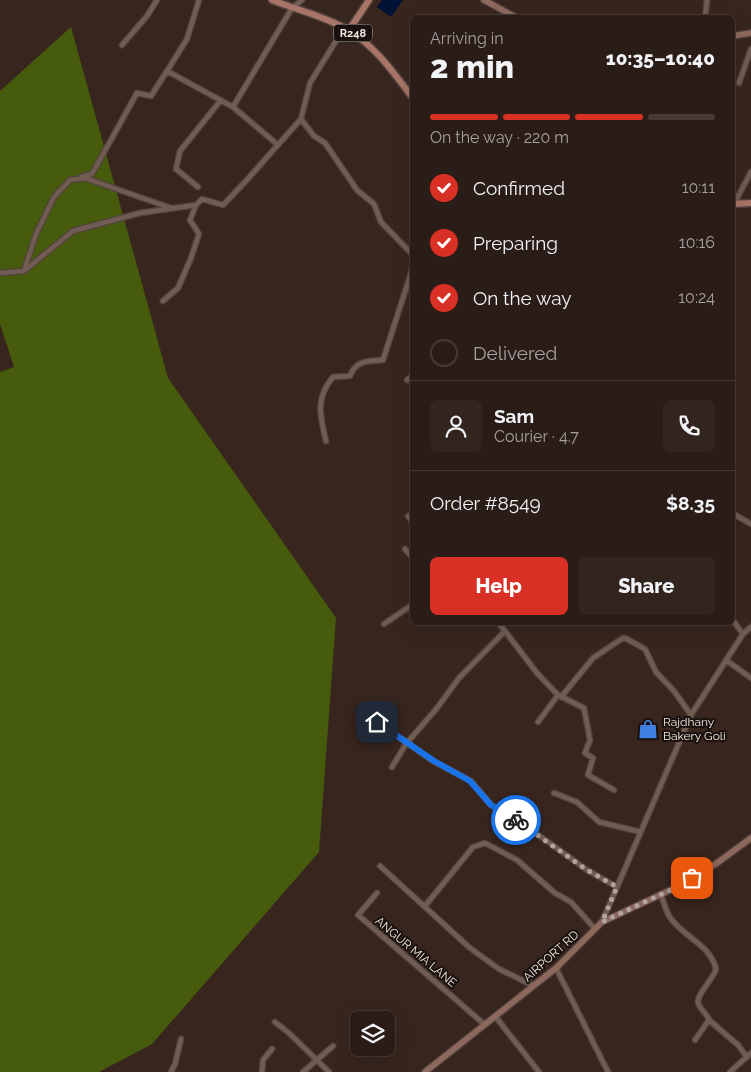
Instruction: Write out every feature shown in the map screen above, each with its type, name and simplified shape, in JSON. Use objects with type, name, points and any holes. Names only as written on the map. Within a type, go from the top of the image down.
[{"type":"main road","name":"R248","points":[[272,0],[346,29],[370,46],[410,94]]},
{"type":"main road","points":[[346,29],[370,0]]},
{"type":"main road","points":[[484,0],[513,15]]},
{"type":"main road","points":[[735,36],[751,33]]},
{"type":"main road","points":[[735,204],[751,203]]},
{"type":"main road","name":"AIRPORT RD","points":[[424,1072],[556,968],[602,922],[679,886],[751,838]]},
{"type":"street","points":[[122,45],[147,16],[157,0]]},
{"type":"street","points":[[24,271],[36,234],[54,197],[70,180],[92,174],[137,93],[151,96],[188,39],[199,0]]},
{"type":"street","points":[[233,107],[292,8],[302,0]]},
{"type":"street","points":[[705,15],[707,0]]},
{"type":"street","points":[[163,301],[178,288],[191,258],[199,234],[190,220],[196,205],[202,199],[223,204],[301,119],[310,83],[346,29]]},
{"type":"street","points":[[739,83],[751,49]]},
{"type":"street","points":[[167,71],[233,107],[278,145]]},
{"type":"street","points":[[198,187],[176,169],[180,151],[220,100]]},
{"type":"street","points":[[301,119],[314,136],[325,143],[357,190],[374,204],[381,222],[410,252]]},
{"type":"street","points":[[735,200],[751,172]]},
{"type":"street","points":[[70,180],[85,178],[172,209]]},
{"type":"street","points":[[0,274],[24,271],[73,231],[140,214],[196,205]]},
{"type":"street","points":[[326,441],[319,411],[325,387],[333,377],[350,376],[353,368],[363,362],[383,360],[410,276]]},
{"type":"street","points":[[735,515],[751,524]]},
{"type":"street","points":[[405,549],[410,555]]},
{"type":"street","points":[[384,624],[410,606]]},
{"type":"street","points":[[735,623],[744,634]]},
{"type":"street","points":[[500,625],[536,673],[560,696],[584,708],[590,740],[585,753],[593,758],[588,775],[614,790]]},
{"type":"street","points":[[602,922],[691,715],[726,660],[751,626]]},
{"type":"street","points":[[392,766],[406,744],[459,678],[505,631]]},
{"type":"street","points":[[538,722],[593,658],[623,638],[645,649],[656,672],[674,691],[691,715]]},
{"type":"street","points":[[726,660],[751,678]]},
{"type":"street","points":[[377,722],[406,744],[470,781],[491,805],[526,826],[587,870],[617,887]]},
{"type":"street","points":[[554,793],[577,802],[599,822],[642,832]]},
{"type":"street","points":[[425,906],[473,847],[485,843],[517,860],[555,893],[571,902],[595,929]]},
{"type":"street","points":[[380,866],[476,952],[499,969],[534,986]]},
{"type":"street","name":"ANGUR MIA LANE","points":[[378,893],[358,916],[484,1024]]},
{"type":"street","points":[[662,895],[671,920],[698,942],[715,964],[715,973],[698,1001],[699,1006],[708,1015],[709,1020],[749,1055],[730,1072]]},
{"type":"street","points":[[556,968],[608,1072]]},
{"type":"street","points":[[495,1016],[539,1072]]},
{"type":"street","points":[[694,1040],[709,1020]]},
{"type":"street","points":[[275,1022],[289,1033],[328,1072]]},
{"type":"street","points":[[171,1072],[182,1039]]},
{"type":"street","points":[[303,1072],[333,1046]]},
{"type":"street","points":[[262,1072],[264,1060],[272,1049]]},
{"type":"green space","points":[[71,27],[168,378],[336,618],[319,852],[152,1044],[99,1072],[0,1072],[0,372],[14,367],[0,324],[0,91]]},
{"type":"water","points":[[382,0],[403,0],[391,17],[377,7]]},
{"type":"way so far","points":[[516,820],[587,870],[617,887],[602,922],[692,878]]},
{"type":"place","name":"Rajdhany Bakery Goli","points":[[648,729]]},
{"type":"route","points":[[377,722],[406,744],[470,781],[491,805],[516,820]]}]
